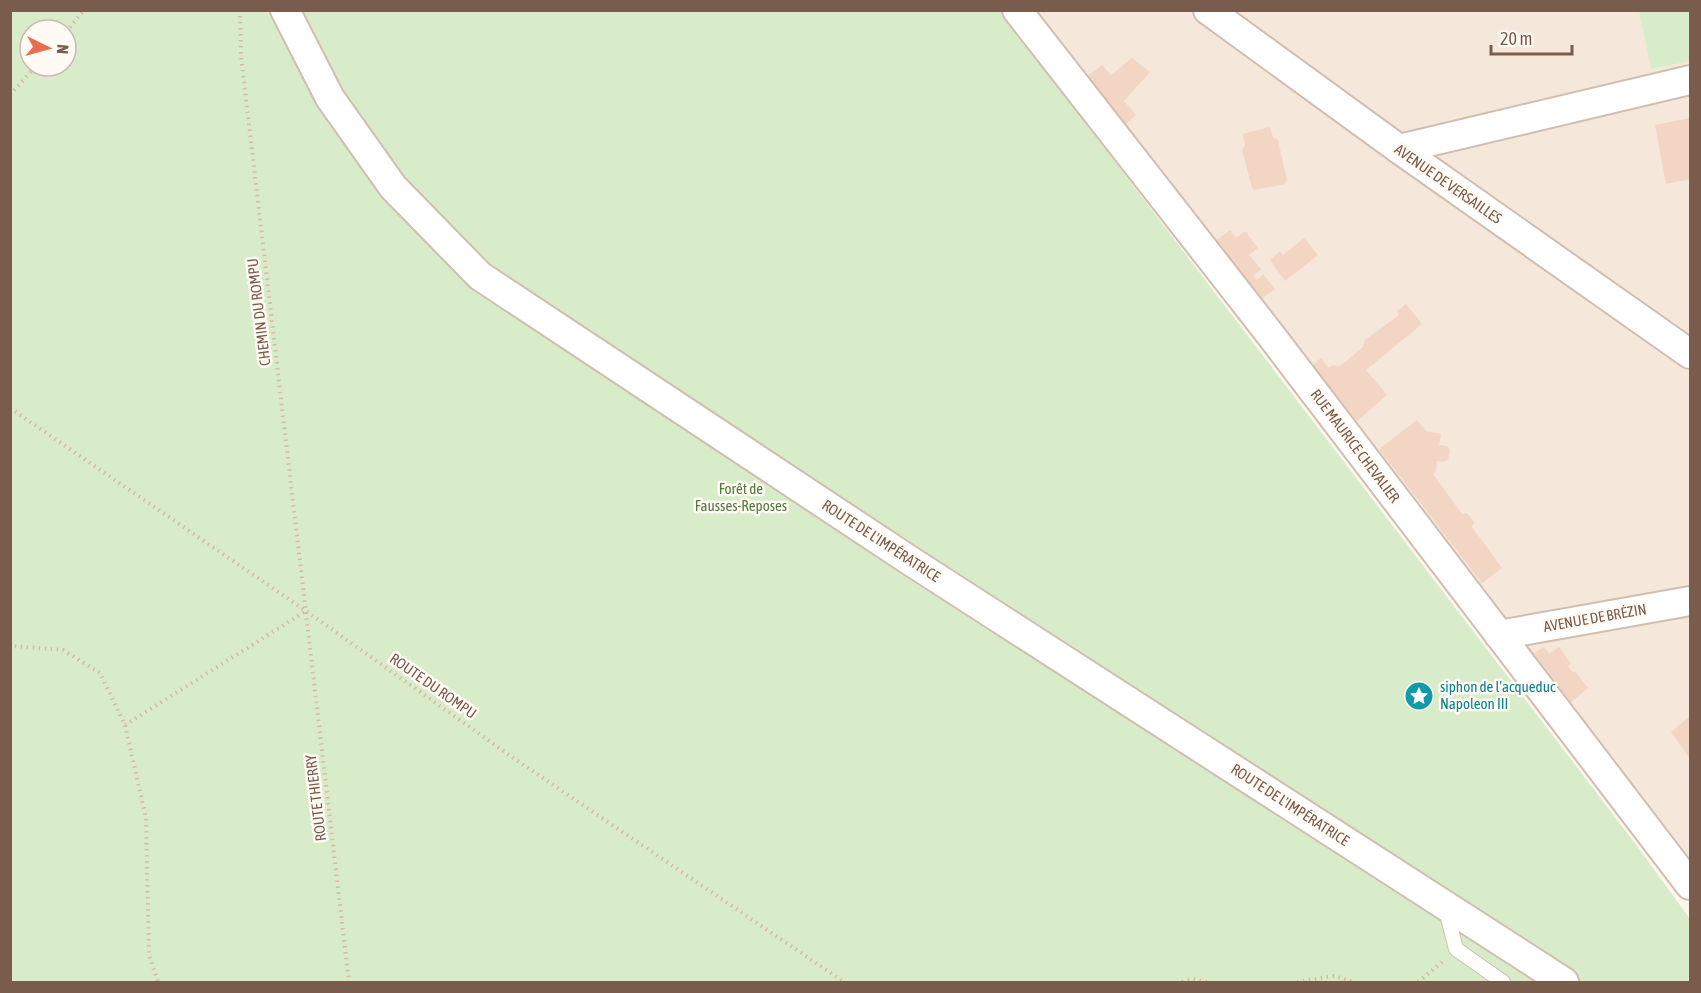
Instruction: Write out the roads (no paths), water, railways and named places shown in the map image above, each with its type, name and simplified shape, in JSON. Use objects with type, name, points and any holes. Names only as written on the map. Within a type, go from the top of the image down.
[{"type":"street","name":"ROUTE DE L'IMPÉRATRICE","points":[[285,10],[330,98],[393,187],[480,276],[909,560],[1564,982]]},
{"type":"street","name":"RUE MAURICE CHEVALIER","points":[[1017,10],[1280,347],[1690,885]]},
{"type":"street","name":"AVENUE DE VERSAILLES","points":[[1208,10],[1399,149],[1690,354]]},
{"type":"street","points":[[1399,149],[1690,80]]},
{"type":"street","name":"AVENUE DE BRÉZIN","points":[[1499,635],[1690,601]]},
{"type":"lane","points":[[1444,905],[1456,949],[1503,982]]},
{"type":"place","name":"siphon de l'acqueduc Napoleon III","points":[[1419,696]]},
{"type":"park label","name":"Forêt de Fausses-Reposes","points":[[741,498]]}]
